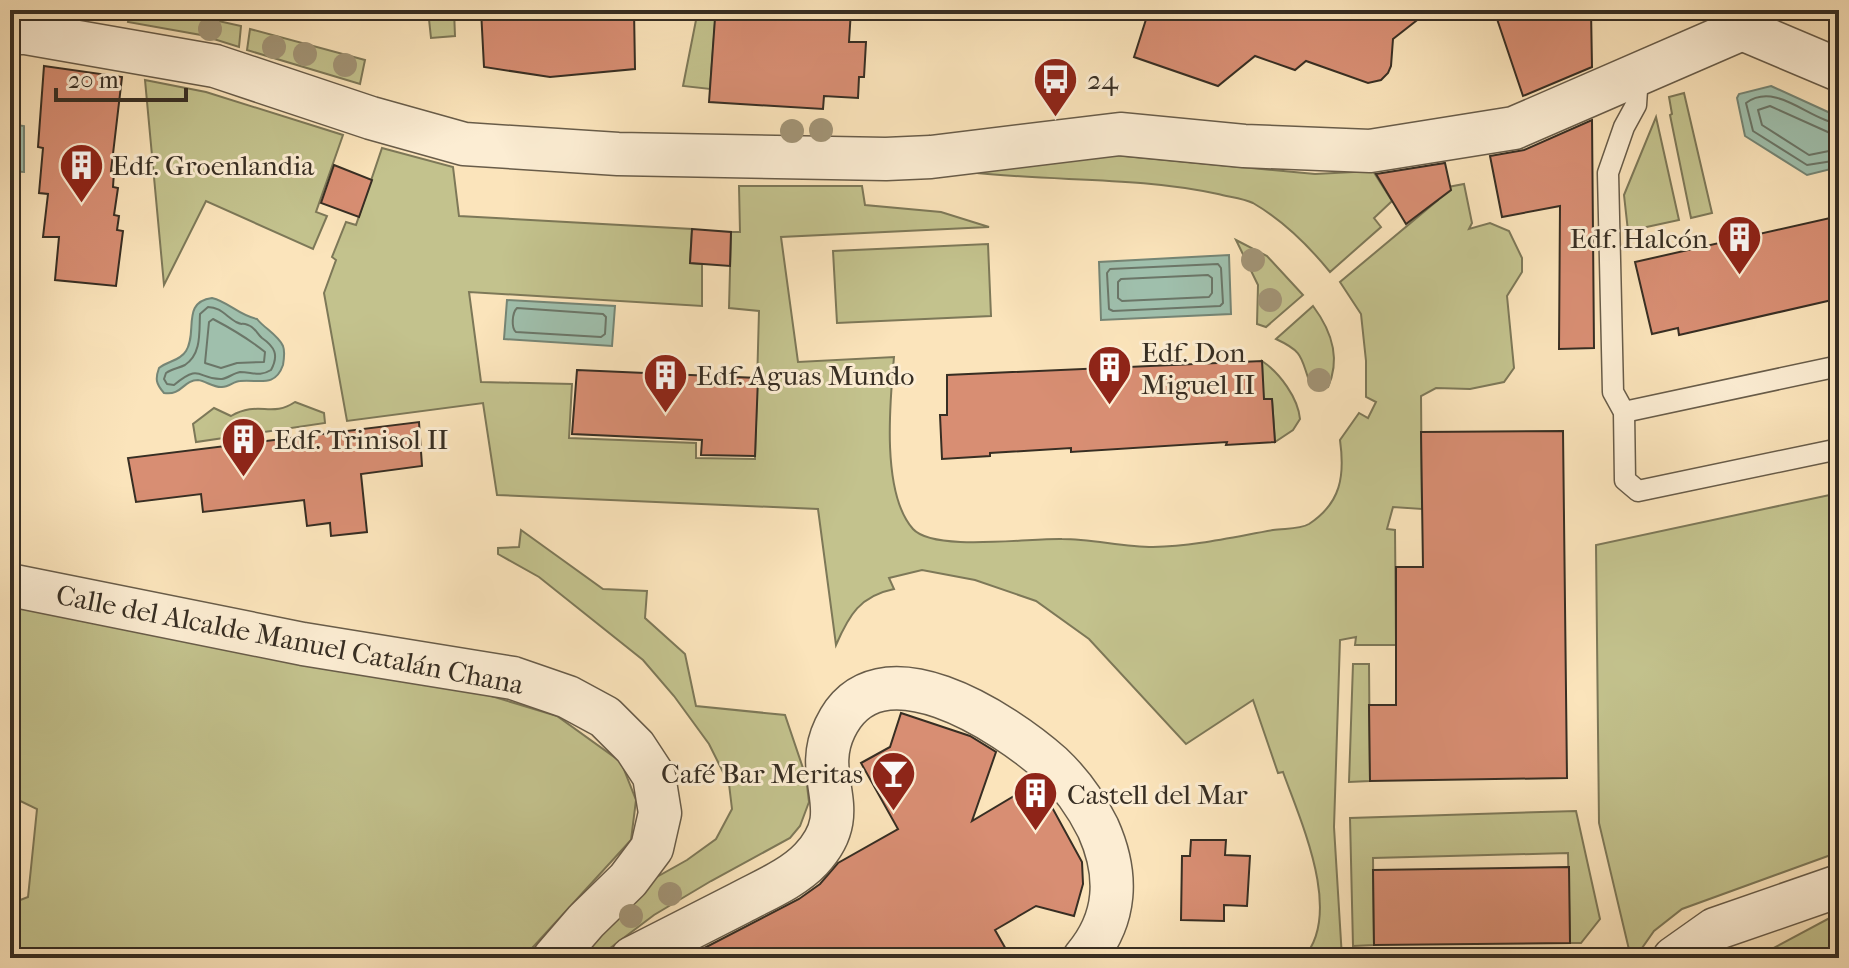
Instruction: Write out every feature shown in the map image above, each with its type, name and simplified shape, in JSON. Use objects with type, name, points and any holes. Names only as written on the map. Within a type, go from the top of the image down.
[{"type":"street","points":[[10,33],[26,33],[215,66],[371,118],[464,144],[618,154],[757,158],[931,157],[1120,134],[1244,146],[1370,151],[1514,128],[1638,75],[1747,19],[1839,70]]},
{"type":"street","name":"Calle del Alcalde Manuel Catalán Chana","points":[[10,585],[303,644],[513,678],[568,697],[605,717],[635,747],[654,776],[660,813],[652,848],[628,880],[554,958]]},
{"type":"street","points":[[632,958],[787,878],[811,860],[830,833],[834,813],[827,758],[835,728],[847,710],[865,695],[891,688],[925,692],[962,703],[1007,730],[1053,766],[1081,800],[1098,829],[1109,862],[1113,901],[1094,945],[1084,958]]},
{"type":"street","points":[[1674,958],[1715,929],[1839,886]]},
{"type":"lane","points":[[1638,75],[1636,105],[1624,127],[1608,173],[1613,392],[1624,412],[1625,480],[1638,491],[1839,449]]},
{"type":"lane","points":[[1624,412],[1839,366]]},
{"type":"shaded area","points":[[130,10],[169,10],[241,26],[239,47],[201,35],[128,22]]},
{"type":"shaded area","points":[[428,10],[454,10],[455,36],[431,38]]},
{"type":"shaded area","points":[[698,10],[716,10],[710,89],[683,86]]},
{"type":"shaded area","points":[[250,29],[365,60],[360,84],[247,50]]},
{"type":"shaded area","points":[[145,80],[206,92],[343,135],[316,212],[327,216],[313,249],[206,201],[164,285]]},
{"type":"shaded area","points":[[1684,93],[1712,213],[1691,218],[1670,115],[1669,97]]},
{"type":"shaded area","points":[[1656,117],[1679,220],[1628,231],[1624,195]]},
{"type":"shaded area","points":[[382,148],[453,167],[459,216],[692,229],[690,263],[702,264],[702,306],[469,292],[481,382],[572,384],[569,438],[696,443],[696,458],[755,459],[759,311],[729,308],[731,232],[740,232],[739,186],[862,186],[865,205],[941,212],[989,227],[781,237],[798,362],[894,357],[890,446],[896,493],[903,513],[913,529],[924,536],[961,542],[1062,539],[1142,547],[1169,546],[1309,524],[1328,507],[1338,488],[1342,465],[1340,440],[1359,413],[1368,418],[1376,402],[1366,397],[1361,314],[1340,282],[1438,200],[1437,189],[1464,184],[1472,223],[1469,229],[1490,223],[1509,231],[1522,258],[1522,272],[1507,296],[1514,368],[1504,382],[1470,389],[1436,388],[1421,396],[1422,509],[1393,507],[1387,529],[1395,530],[1396,645],[1355,645],[1356,637],[1340,640],[1334,827],[1342,958],[1303,958],[1315,939],[1320,917],[1315,866],[1283,772],[1278,773],[1253,700],[1186,744],[1089,639],[1036,601],[975,580],[922,570],[889,578],[894,589],[872,596],[857,608],[836,645],[818,509],[497,495],[483,403],[347,421],[324,293],[336,260],[332,257],[346,222],[356,225]]},
{"type":"shaded area","points":[[1114,155],[1315,174],[1373,171],[1392,201],[1374,218],[1381,227],[1330,272],[1285,226],[1245,200],[1156,184],[969,172]]},
{"type":"shaded area","points":[[1236,240],[1267,256],[1303,295],[1266,327],[1257,324],[1258,285]]},
{"type":"shaded area","points":[[988,244],[991,316],[837,323],[833,251]]},
{"type":"shaded area","points":[[1313,306],[1325,325],[1334,355],[1328,387],[1319,389],[1311,386],[1303,363],[1293,348],[1276,339]]},
{"type":"shaded area","points":[[1262,361],[1287,387],[1299,411],[1300,419],[1293,430],[1275,442],[1272,400],[1263,399]]},
{"type":"shaded area","points":[[295,402],[324,413],[325,423],[196,442],[193,424],[214,408],[231,416],[249,409],[279,409]]},
{"type":"shaded area","points":[[1839,493],[1839,852],[1682,909],[1654,931],[1635,958],[1631,958],[1599,823],[1596,545]]},
{"type":"shaded area","points":[[521,530],[603,589],[647,591],[645,618],[685,654],[696,706],[785,715],[806,777],[809,802],[800,826],[790,838],[654,915],[597,958],[572,958],[655,878],[716,839],[732,809],[729,784],[709,744],[643,660],[539,577],[498,554],[498,548],[519,547]]},
{"type":"shaded area","points":[[10,602],[465,688],[557,716],[621,762],[636,800],[631,840],[523,958],[10,958],[10,904],[28,897],[37,809],[10,796]]},
{"type":"shaded area","points":[[1353,664],[1369,664],[1370,781],[1349,782]]},
{"type":"shaded area","points":[[1576,811],[1600,919],[1581,943],[1570,943],[1568,853],[1373,858],[1374,945],[1353,946],[1350,818]]},
{"type":"shaded area","points":[[1839,913],[1839,958],[1755,958]]},
{"type":"water","points":[[1771,86],[1839,117],[1839,167],[1807,175],[1745,136],[1737,98],[1739,94]]},
{"type":"water","points":[[10,124],[24,126],[24,172],[10,171]]},
{"type":"water","points":[[1229,255],[1231,314],[1101,320],[1099,262]]},
{"type":"water","points":[[212,298],[257,319],[278,338],[284,353],[280,372],[271,380],[238,381],[222,387],[198,380],[175,392],[164,393],[157,381],[159,368],[186,351],[193,312],[202,301]]},
{"type":"water","points":[[507,300],[615,306],[612,346],[504,339]]},
{"type":"building","points":[[481,10],[634,10],[635,69],[550,77],[484,67]]},
{"type":"building","points":[[742,10],[851,10],[849,42],[866,42],[864,77],[859,77],[858,98],[824,96],[823,109],[709,102],[715,18],[742,20]]},
{"type":"building","points":[[1149,10],[1430,10],[1393,39],[1391,66],[1381,80],[1368,83],[1306,61],[1295,70],[1255,56],[1218,86],[1134,57]]},
{"type":"building","points":[[1494,10],[1591,10],[1592,67],[1523,96]]},
{"type":"building","name":"Edf. Groenlandia","points":[[44,66],[122,77],[111,171],[114,172],[113,187],[118,188],[114,215],[119,216],[117,230],[123,231],[116,286],[55,280],[59,237],[43,237],[48,194],[39,193],[43,148],[38,147]]},
{"type":"building","points":[[1592,120],[1594,348],[1559,349],[1560,206],[1502,217],[1490,156],[1524,150]]},
{"type":"building","points":[[1445,163],[1451,190],[1406,224],[1376,174]]},
{"type":"building","points":[[334,165],[372,180],[359,217],[321,203]]},
{"type":"building","name":"Edf. Halcón","points":[[1839,216],[1839,292],[1830,294],[1832,300],[1679,335],[1678,328],[1652,334],[1635,262]]},
{"type":"building","points":[[692,229],[731,232],[730,266],[690,263]]},
{"type":"building","name":"Edf. Don Miguel II","points":[[1262,361],[1264,399],[1272,399],[1275,442],[1071,452],[1071,448],[942,459],[940,415],[947,415],[947,375]]},
{"type":"building","name":"Edf. Aguas Mundo","points":[[577,370],[758,378],[755,456],[701,455],[702,440],[572,434]]},
{"type":"building","name":"Edf. Trinisol II","points":[[419,422],[422,466],[361,474],[367,532],[331,536],[330,523],[307,526],[304,500],[203,512],[201,494],[136,502],[128,458]]},
{"type":"building","points":[[1563,431],[1567,778],[1370,781],[1369,705],[1396,705],[1396,567],[1423,567],[1421,432]]},
{"type":"building","points":[[901,713],[970,736],[996,752],[972,821],[1036,783],[1042,789],[1082,862],[1083,884],[1074,916],[1036,906],[995,930],[1011,958],[685,958],[799,899],[820,884],[838,863],[898,829],[861,763],[890,747]]},
{"type":"building","points":[[1191,840],[1226,840],[1225,855],[1250,856],[1247,906],[1224,905],[1224,921],[1181,920],[1182,856],[1190,856]]},
{"type":"building","points":[[1569,867],[1570,943],[1374,945],[1373,870]]},
{"type":"place","name":"24","points":[[1056,118]]},
{"type":"place","name":"Edf. Groenlandia","points":[[81,204]]},
{"type":"place","name":"Edf. Halcón","points":[[1739,277]]},
{"type":"place","name":"Edf. Don Miguel II","points":[[1110,407]]},
{"type":"place","name":"Edf. Aguas Mundo","points":[[665,414]]},
{"type":"place","name":"Edf. Trinisol II","points":[[243,478]]},
{"type":"place","name":"Café Bar Meritas","points":[[894,812]]},
{"type":"place","name":"Castell del Mar","points":[[1036,833]]}]
